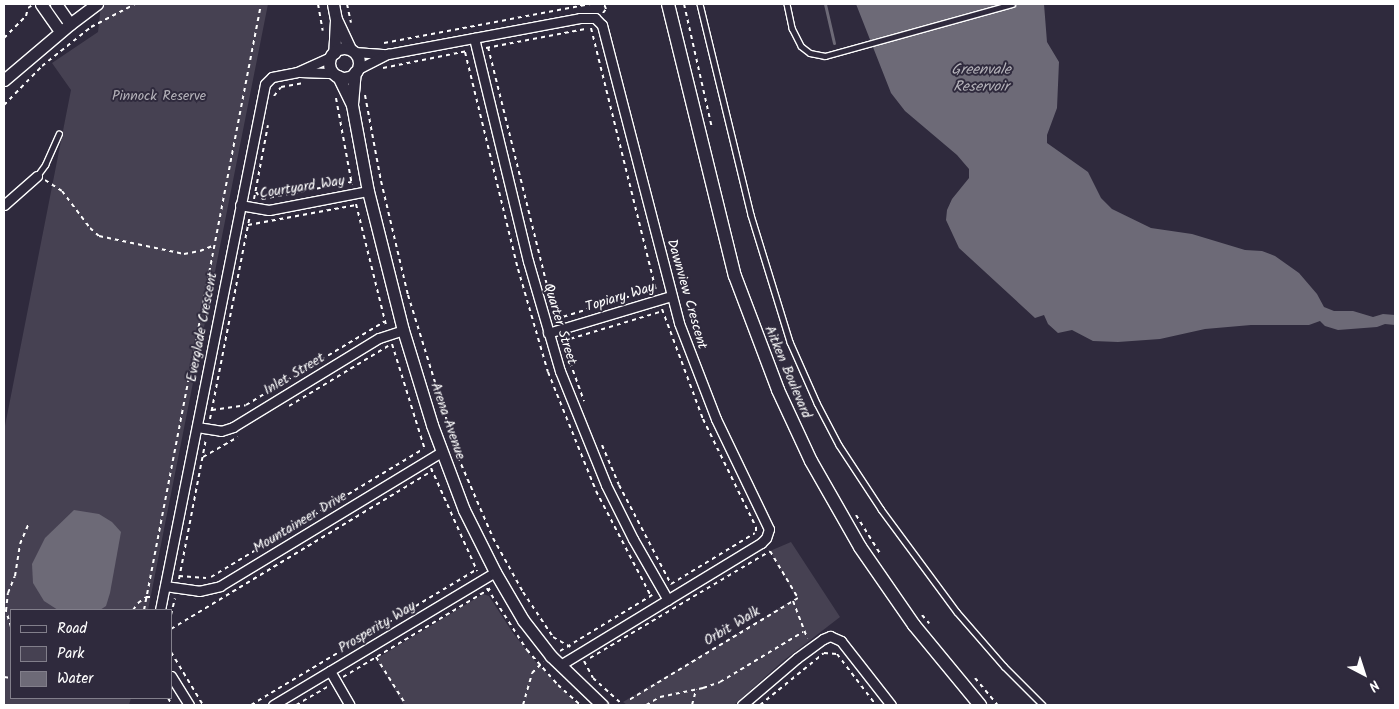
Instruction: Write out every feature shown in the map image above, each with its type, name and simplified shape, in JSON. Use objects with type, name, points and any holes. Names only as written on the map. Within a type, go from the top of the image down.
[{"type":"main road","name":"Aitken Boulevard","points":[[668,4],[735,276],[778,390],[811,461],[860,547],[914,626],[980,705]]},
{"type":"street","points":[[42,4],[60,32]]},
{"type":"street","points":[[56,4],[70,24]]},
{"type":"street","points":[[4,80],[60,32],[97,4]]},
{"type":"street","points":[[333,4],[336,20],[352,51],[359,60],[356,70],[348,77],[336,75],[330,66],[336,20]]},
{"type":"street","name":"Dawnview Crescent","points":[[356,70],[370,66],[388,54],[587,17],[595,18],[601,23],[671,296],[689,352],[716,419],[767,522],[768,534],[761,543]]},
{"type":"street","name":"Quarter Street","points":[[474,38],[528,261],[548,333],[569,397],[606,485],[633,539],[668,600]]},
{"type":"street","points":[[332,55],[342,48],[352,51]]},
{"type":"street","name":"Dawnview Crescent","points":[[352,51],[367,49],[388,54]]},
{"type":"street","name":"Everglade Crescent","points":[[160,609],[265,84],[272,77],[297,72],[332,55]]},
{"type":"street","name":"Arena Avenue","points":[[356,70],[352,105],[368,191],[403,330],[441,452],[464,510],[497,577],[523,620],[551,656],[602,705]]},
{"type":"street","name":"Everglade Crescent","points":[[297,72],[336,75]]},
{"type":"street","name":"Arena Avenue","points":[[336,75],[352,105]]},
{"type":"street","points":[[4,205],[37,176]]},
{"type":"street","name":"Courtyard Way","points":[[240,205],[269,210],[368,191]]},
{"type":"street","name":"Topiary Way","points":[[548,333],[671,296]]},
{"type":"street","name":"Inlet Street","points":[[196,427],[220,431],[233,426],[378,338],[403,330]]},
{"type":"street","name":"Mountaineer Drive","points":[[165,586],[205,591],[220,586],[441,452]]},
{"type":"street","points":[[560,665],[761,543]]},
{"type":"street","name":"Prosperity Way","points":[[273,705],[497,577]]},
{"type":"street","points":[[742,705],[826,637],[839,639],[891,705]]},
{"type":"street","points":[[330,671],[350,705]]},
{"type":"street","points":[[172,678],[189,705]]},
{"type":"lane","points":[[700,4],[751,215],[790,342],[817,403],[839,445],[881,509],[957,612],[1004,666],[1043,705]]},
{"type":"lane","points":[[787,4],[792,28],[801,46],[810,53],[826,56],[1012,4]]},
{"type":"lane","points":[[37,176],[58,134]]},
{"type":"path","points":[[4,38],[26,16],[28,8],[35,4]]},
{"type":"path","points":[[4,105],[42,66],[91,27],[135,4]]},
{"type":"path","points":[[144,609],[261,4]]},
{"type":"path","points":[[347,4],[352,29]]},
{"type":"path","points":[[367,49],[588,4]]},
{"type":"path","points":[[370,66],[476,50],[591,27],[663,311],[703,419],[756,527],[755,533],[798,598],[793,601],[803,632],[820,656]]},
{"type":"path","points":[[272,102],[274,93],[281,87],[306,82]]},
{"type":"path","points":[[364,93],[395,242],[432,377],[469,484],[513,575],[534,611],[553,637],[578,654],[593,678],[623,705]]},
{"type":"path","points":[[172,610],[269,120]]},
{"type":"path","points":[[37,176],[62,191],[90,228],[99,236],[184,254],[200,251],[215,245]]},
{"type":"path","points":[[255,192],[262,199],[351,182]]},
{"type":"path","points":[[248,226],[356,205]]},
{"type":"path","points":[[556,319],[656,288]]},
{"type":"path","points":[[563,341],[663,311]]},
{"type":"path","points":[[212,410],[246,405],[385,321]]},
{"type":"path","points":[[285,408],[392,344]]},
{"type":"path","points":[[202,458],[244,433]]},
{"type":"path","points":[[179,576],[200,579],[216,575],[424,449]]},
{"type":"path","points":[[172,628],[432,471]]},
{"type":"path","points":[[10,624],[6,611],[8,593],[15,576],[20,544],[29,523]]},
{"type":"path","points":[[251,705],[476,569]]},
{"type":"path","points":[[406,705],[376,657],[497,577],[513,575]]},
{"type":"path","points":[[134,609],[146,597],[163,598]]},
{"type":"path","name":"Orbit Walk","points":[[629,700],[793,601]]},
{"type":"path","points":[[646,705],[667,695],[696,690],[729,676],[803,632]]},
{"type":"path","points":[[523,705],[533,670],[568,646]]},
{"type":"path","points":[[760,705],[824,652],[837,654],[876,705]]},
{"type":"path","points":[[172,654],[203,705]]},
{"type":"path","points":[[692,705],[696,690]]},
{"type":"green space","name":"Pinnock Reserve","points":[[101,4],[268,4],[148,609],[10,609],[10,699],[131,699],[129,705],[4,705],[4,431],[71,90],[52,63],[98,32]]},
{"type":"green space","points":[[791,542],[840,617],[783,661],[734,705],[627,705],[623,702],[796,598],[770,551]]},
{"type":"green space","points":[[483,594],[489,596],[513,633],[535,661],[578,705],[404,705],[376,659]]},
{"type":"water","name":"Greenvale Reservoir","points":[[856,4],[1044,4],[1047,42],[1059,62],[1057,108],[1047,135],[1047,143],[1088,172],[1101,198],[1112,209],[1151,228],[1192,234],[1245,250],[1262,251],[1275,256],[1299,273],[1317,294],[1324,307],[1334,311],[1353,311],[1373,317],[1383,314],[1395,315],[1395,325],[1385,324],[1377,327],[1338,330],[1325,326],[1320,321],[1309,325],[1251,325],[1205,329],[1160,339],[1118,342],[1093,341],[1072,330],[1058,333],[1048,324],[1044,315],[1035,318],[959,248],[946,220],[947,210],[952,199],[969,178],[969,169],[957,155],[905,111],[891,93]]},
{"type":"water","points":[[74,510],[99,514],[112,522],[121,532],[106,606],[102,609],[56,609],[44,601],[33,583],[32,564],[45,538]]},
{"type":"waterway","points":[[825,4],[834,43]]}]
